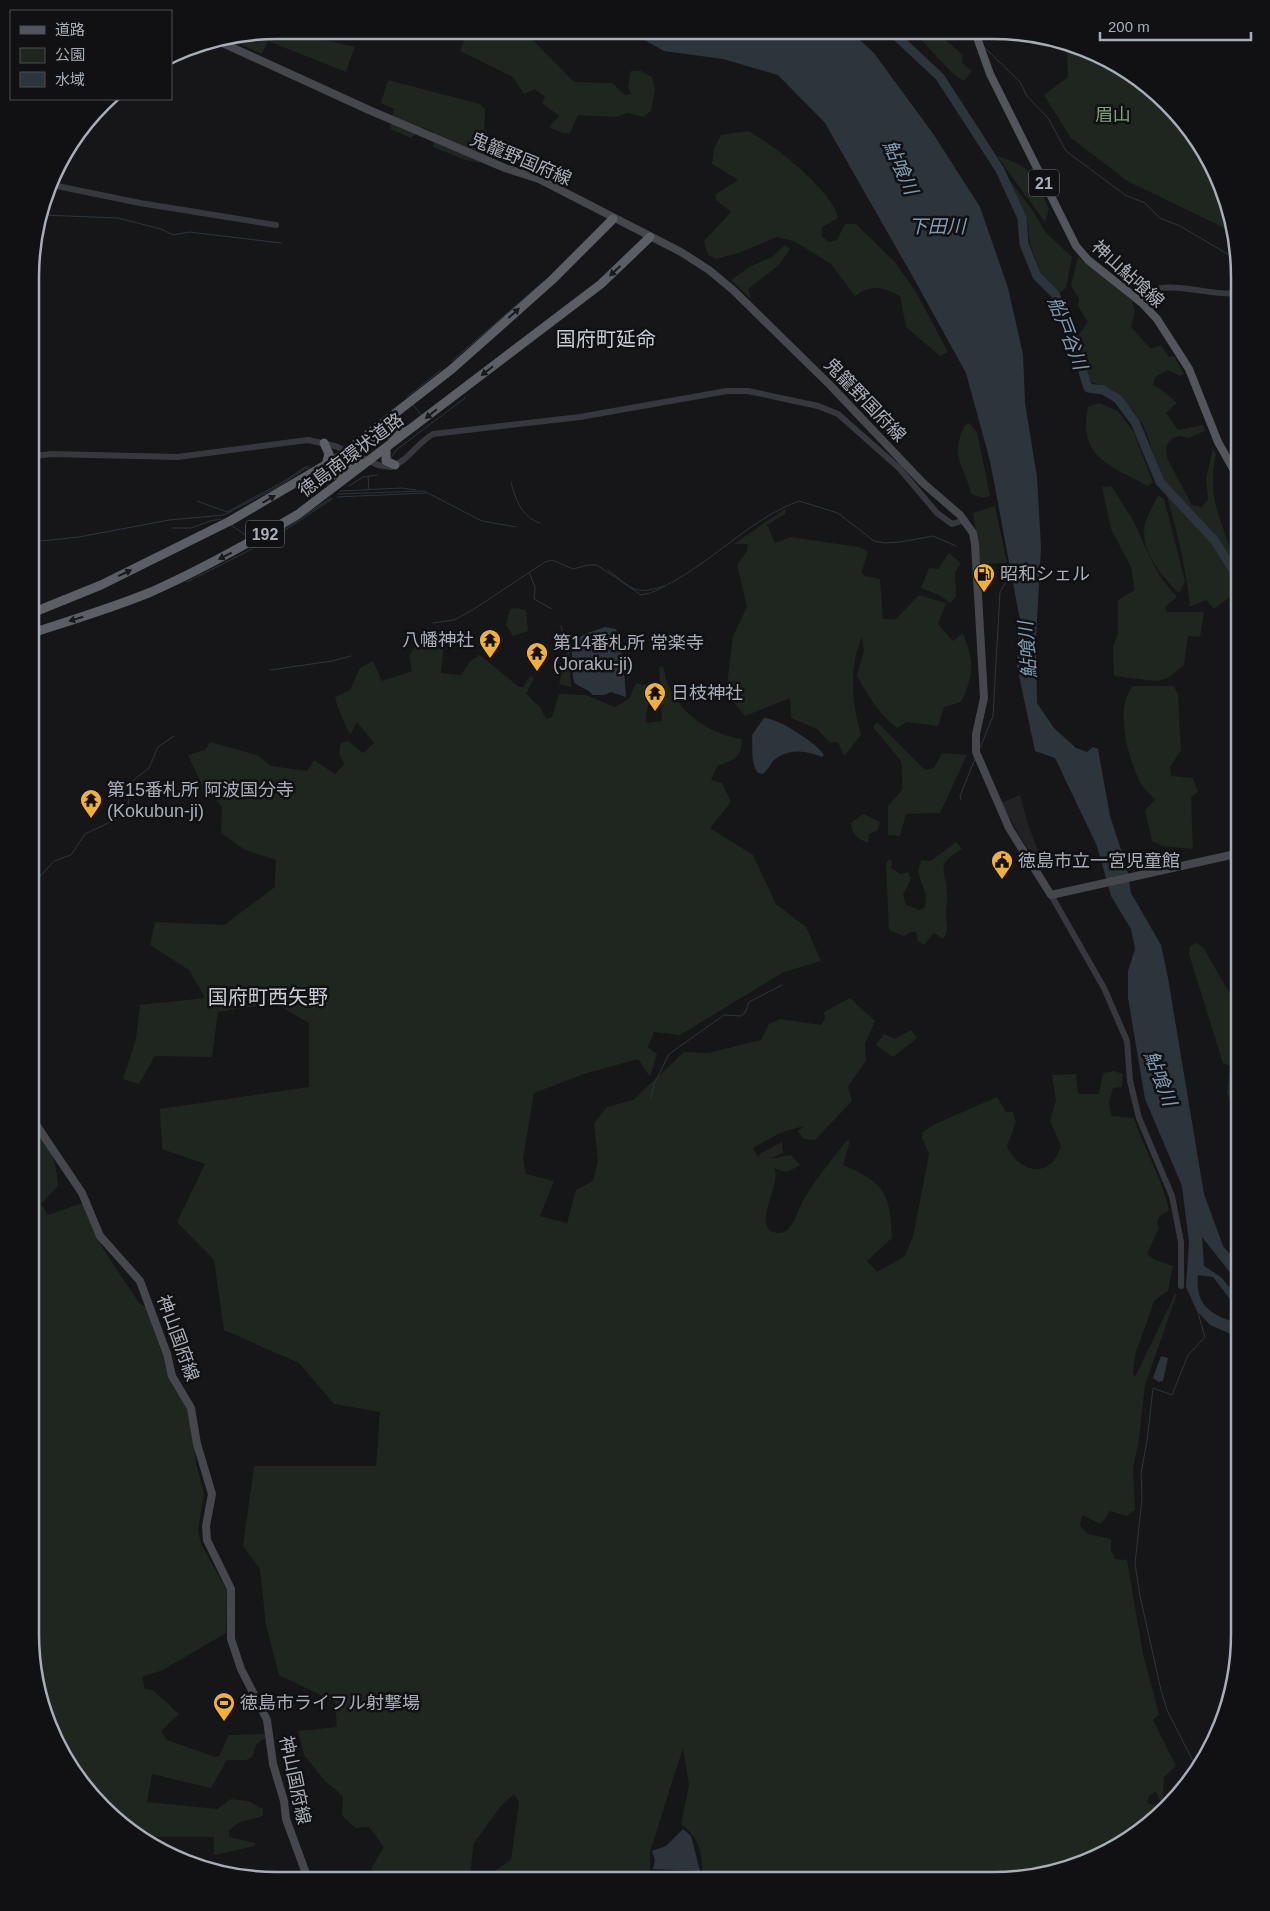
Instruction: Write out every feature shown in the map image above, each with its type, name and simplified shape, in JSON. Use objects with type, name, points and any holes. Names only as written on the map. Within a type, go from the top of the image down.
[{"type":"highway","name":"徳島南環状道路","points":[[39,610],[140,566],[230,521],[347,452],[452,369],[552,280],[613,219]]},
{"type":"highway","name":"徳島南環状道路","points":[[39,631],[111,608],[191,573],[297,515],[601,284],[650,237]]},
{"type":"highway","points":[[347,452],[362,447],[378,437],[392,436],[413,428]]},
{"type":"highway","points":[[324,443],[328,454],[326,465]]},
{"type":"highway","points":[[386,449],[386,461],[395,466]]},
{"type":"highway","points":[[298,482],[338,474],[369,461]]},
{"type":"main road","name":"神山鮎喰線","points":[[977,39],[990,74],[1076,246],[1088,260],[1137,299],[1156,319],[1189,369],[1218,442],[1231,465]]},
{"type":"main road","name":"鬼籠野国府線","points":[[226,44],[369,110],[505,168],[539,179],[613,219],[688,256],[733,290],[830,385],[923,483],[965,520],[975,540],[984,686],[983,706],[976,734],[977,756],[1010,828],[1051,894]]},
{"type":"main road","points":[[1051,894],[1231,855]]},
{"type":"main road","name":"神山国府線","points":[[39,1129],[82,1193],[105,1243],[140,1281],[167,1354],[172,1376],[191,1408],[197,1444],[212,1494],[206,1526],[206,1540],[231,1589],[231,1639],[240,1669],[267,1720],[272,1764],[284,1801],[286,1820],[305,1872]]},
{"type":"street","points":[[57,186],[140,203],[276,225]]},
{"type":"street","points":[[1137,299],[1146,291],[1174,288],[1231,293]]},
{"type":"street","points":[[39,455],[178,457],[308,440],[324,443],[385,467],[395,466],[408,456],[420,441],[433,434],[580,417],[654,403],[743,390],[818,406],[838,414],[899,468],[942,518],[952,524],[965,520]]},
{"type":"street","points":[[1051,894],[1104,988],[1127,1041],[1130,1081],[1139,1118],[1172,1196],[1181,1242],[1181,1286]]},
{"type":"shaded area","points":[[1020,795],[1029,827],[1044,866],[1039,869],[1001,803]]},
{"type":"green space","points":[[262,39],[321,39],[355,47],[346,72],[268,41],[262,54],[236,42]]},
{"type":"green space","points":[[460,39],[532,39],[574,82],[612,83],[625,95],[631,94],[628,87],[631,71],[641,71],[652,77],[655,90],[651,111],[643,117],[628,113],[616,117],[578,115],[570,133],[563,133],[549,127],[559,116],[542,103],[545,97],[535,89],[524,94],[513,77],[460,51],[464,41]]},
{"type":"green space","points":[[920,39],[944,39],[963,55],[962,63],[972,71],[964,81],[950,70]]},
{"type":"green space","name":"眉山","points":[[1067,51],[1112,71],[1150,98],[1182,132],[1199,158],[1219,201],[1226,229],[1129,182],[1071,138],[1044,95],[1068,77]]},
{"type":"green space","points":[[388,80],[480,104],[485,109],[484,129],[487,132],[486,147],[490,155],[479,163],[463,159],[433,147],[434,132],[422,127],[411,138],[390,129],[394,109],[381,103]]},
{"type":"green space","points":[[748,131],[759,137],[800,169],[814,182],[834,207],[838,218],[822,227],[822,236],[829,242],[837,240],[845,224],[856,224],[894,261],[916,292],[948,352],[940,356],[906,327],[900,296],[882,289],[872,288],[855,296],[831,264],[794,241],[777,237],[739,253],[716,259],[708,255],[704,241],[731,212],[716,200],[716,194],[738,180],[712,164],[714,148],[721,135]]},
{"type":"green space","points":[[533,153],[562,167],[561,181],[511,160],[513,155],[527,161]]},
{"type":"green space","points":[[997,156],[1026,169],[1036,180],[1049,209],[1045,222]]},
{"type":"green space","points":[[1007,177],[1031,208],[1046,233],[1072,257],[1066,288],[1058,294],[1041,273],[1030,244],[1027,220]]},
{"type":"green space","points":[[785,245],[790,249],[779,265],[748,289],[751,299],[731,280],[751,266],[772,257]]},
{"type":"green space","points":[[1078,257],[1132,301],[1135,311],[1131,327],[1151,349],[1161,345],[1169,357],[1174,356],[1184,374],[1180,376],[1168,370],[1155,377],[1153,385],[1177,403],[1166,413],[1178,430],[1203,425],[1205,431],[1188,438],[1180,436],[1173,438],[1166,446],[1167,458],[1192,505],[1202,507],[1208,499],[1206,479],[1213,449],[1216,454],[1213,469],[1214,494],[1231,554],[1231,589],[1230,597],[1214,609],[1206,600],[1190,607],[1185,569],[1176,531],[1148,437],[1143,425],[1121,399],[1100,385],[1091,382],[1078,336],[1088,322],[1078,306],[1079,299],[1071,285]]},
{"type":"green space","points":[[1099,403],[1118,411],[1133,431],[1153,482],[1148,486],[1110,465],[1092,449],[1086,424],[1088,407]]},
{"type":"green space","points":[[969,423],[977,432],[990,496],[983,498],[971,494],[959,458],[958,446],[960,438],[964,426]]},
{"type":"green space","points":[[1112,486],[1136,526],[1158,572],[1177,597],[1165,607],[1167,612],[1204,612],[1200,637],[1188,636],[1184,665],[1168,678],[1156,681],[1114,676],[1113,647],[1118,633],[1118,600],[1135,590],[1131,567],[1111,529],[1102,487]]},
{"type":"green space","points":[[1158,495],[1164,499],[1185,581],[1179,593],[1159,571],[1145,543],[1145,524]]},
{"type":"green space","points":[[995,506],[1007,563],[981,564],[973,513]]},
{"type":"green space","points":[[785,509],[785,514],[767,525],[775,543],[790,537],[859,547],[868,551],[862,571],[864,576],[880,579],[883,619],[896,619],[919,595],[946,603],[938,624],[953,641],[963,633],[971,661],[971,675],[961,702],[944,707],[938,726],[907,722],[897,728],[879,710],[869,697],[857,675],[864,651],[862,637],[853,673],[855,710],[861,735],[844,756],[838,742],[830,743],[817,729],[791,718],[790,698],[745,716],[726,692],[733,636],[747,607],[737,565],[747,551],[748,544],[734,544]]},
{"type":"green space","points":[[949,553],[961,563],[955,572],[956,597],[950,603],[941,596],[921,588],[929,568],[938,569]]},
{"type":"green space","points":[[510,609],[526,610],[528,631],[513,636],[506,625]]},
{"type":"green space","points":[[434,631],[445,634],[441,673],[461,675],[470,661],[480,655],[519,687],[523,687],[530,676],[534,678],[526,694],[540,707],[546,719],[552,717],[559,694],[586,695],[615,707],[629,699],[636,683],[649,686],[650,695],[646,723],[662,721],[659,667],[663,666],[670,689],[691,716],[710,729],[742,739],[740,751],[736,758],[717,766],[711,780],[722,783],[731,802],[710,828],[753,855],[776,904],[806,927],[821,961],[784,972],[680,1035],[654,1032],[648,1047],[657,1054],[650,1077],[638,1059],[584,1074],[534,1093],[523,1159],[526,1174],[554,1181],[540,1216],[567,1223],[576,1190],[593,1181],[598,1161],[594,1123],[607,1107],[633,1100],[684,1052],[708,1053],[761,1040],[769,1024],[780,1019],[821,1025],[825,1019],[824,1012],[850,998],[875,1021],[865,1044],[866,1061],[848,1086],[852,1101],[815,1140],[804,1139],[798,1131],[804,1126],[782,1132],[753,1148],[758,1157],[761,1153],[782,1142],[783,1153],[769,1159],[791,1155],[800,1165],[787,1172],[774,1168],[776,1175],[768,1205],[766,1223],[769,1229],[778,1233],[786,1231],[790,1226],[814,1184],[847,1140],[850,1141],[843,1165],[857,1171],[876,1184],[887,1200],[890,1210],[892,1238],[867,1261],[877,1272],[905,1256],[913,1237],[929,1154],[922,1138],[923,1132],[935,1124],[997,1097],[1006,1112],[1013,1112],[1016,1122],[1007,1147],[1020,1163],[1036,1169],[1043,1168],[1056,1157],[1061,1146],[1050,1121],[1056,1100],[1052,1075],[1076,1074],[1078,1094],[1099,1094],[1103,1073],[1114,1071],[1123,1074],[1122,1087],[1113,1088],[1109,1102],[1111,1116],[1134,1118],[1162,1186],[1169,1210],[1160,1216],[1157,1222],[1159,1228],[1147,1254],[1155,1260],[1173,1266],[1168,1291],[1154,1301],[1135,1355],[1133,1373],[1135,1377],[1175,1294],[1177,1294],[1145,1385],[1139,1439],[1133,1468],[1135,1510],[1127,1516],[1110,1511],[1101,1524],[1082,1515],[1080,1526],[1088,1534],[1111,1539],[1111,1550],[1115,1559],[1127,1560],[1143,1654],[1159,1714],[1153,1720],[1176,1766],[1164,1777],[1163,1800],[1160,1801],[1156,1791],[1149,1796],[1147,1803],[1157,1806],[1138,1823],[1098,1848],[1069,1860],[1039,1868],[1008,1872],[703,1872],[700,1849],[697,1842],[681,1824],[689,1785],[683,1748],[650,1852],[650,1872],[497,1872],[496,1870],[511,1860],[519,1802],[514,1794],[501,1806],[474,1843],[470,1872],[376,1872],[371,1869],[384,1847],[369,1827],[355,1828],[342,1815],[343,1796],[326,1782],[304,1755],[298,1731],[337,1727],[335,1702],[279,1675],[266,1625],[260,1569],[243,1546],[254,1466],[376,1466],[380,1412],[334,1404],[299,1363],[224,1330],[214,1260],[177,1222],[205,1164],[162,1149],[160,1109],[309,1087],[309,1023],[275,1003],[218,1012],[212,1057],[155,1056],[139,1084],[123,1079],[136,1039],[140,1005],[205,998],[189,970],[150,945],[155,922],[224,925],[275,887],[276,860],[245,850],[221,833],[222,807],[201,783],[188,755],[205,750],[210,742],[257,755],[271,766],[307,771],[314,760],[335,774],[344,764],[339,753],[341,743],[348,741],[363,753],[374,743],[357,722],[350,735],[335,697],[350,690],[360,668],[373,661],[382,681],[412,671],[409,656],[415,647],[428,650],[435,642]]},
{"type":"green space","points":[[569,648],[571,687],[559,684]]},
{"type":"green space","points":[[1133,686],[1174,686],[1178,695],[1181,750],[1170,767],[1171,776],[1193,778],[1198,792],[1191,797],[1193,849],[1162,846],[1152,841],[1145,810],[1155,800],[1140,782],[1135,772],[1125,733],[1124,707],[1127,695]]},
{"type":"green space","points":[[877,722],[925,770],[934,768],[942,753],[967,755],[940,813],[906,814],[900,836],[888,835],[888,806],[903,789],[901,761],[873,727]]},
{"type":"green space","points":[[863,814],[880,822],[878,830],[869,834],[868,843],[856,836],[851,823]]},
{"type":"green space","points":[[956,842],[962,849],[948,859],[944,867],[947,896],[947,928],[943,939],[934,933],[924,945],[918,941],[916,932],[911,932],[904,936],[889,930],[886,864],[889,859],[892,861],[891,868],[901,874],[908,872],[911,879],[903,895],[906,905],[920,910],[925,907],[926,896],[918,872],[921,860],[931,861]]},
{"type":"green space","points":[[1196,943],[1203,947],[1231,996],[1231,1102],[1227,1093],[1230,1066],[1223,1063],[1189,954],[1190,946]]},
{"type":"green space","points":[[911,1030],[917,1038],[893,1057],[876,1045],[884,1034],[895,1039]]},
{"type":"green space","points":[[39,1134],[54,1159],[58,1186],[41,1204],[48,1215],[82,1203],[102,1247],[139,1303],[147,1308],[170,1379],[184,1401],[191,1418],[196,1463],[204,1494],[198,1530],[201,1544],[227,1591],[226,1633],[163,1670],[142,1677],[145,1689],[153,1690],[179,1714],[161,1731],[167,1740],[215,1757],[219,1756],[229,1735],[265,1734],[265,1738],[256,1745],[252,1757],[246,1760],[227,1760],[211,1788],[152,1774],[147,1802],[217,1809],[231,1799],[248,1801],[263,1809],[263,1816],[240,1822],[229,1830],[229,1837],[255,1843],[255,1846],[214,1855],[214,1837],[157,1837],[157,1839],[145,1832],[120,1813],[88,1779],[63,1739],[51,1710],[43,1680],[39,1649]]},
{"type":"water","name":"下田川","points":[[642,39],[859,39],[874,53],[934,135],[980,207],[1008,288],[1023,354],[1025,403],[1037,477],[1041,547],[1036,638],[1037,703],[1054,728],[1076,748],[1087,752],[1093,747],[1098,749],[1110,816],[1127,868],[1131,893],[1161,945],[1204,1194],[1223,1246],[1231,1255],[1231,1274],[1202,1237],[1204,1266],[1221,1277],[1231,1289],[1231,1300],[1213,1277],[1198,1275],[1199,1295],[1207,1308],[1231,1321],[1231,1334],[1210,1325],[1197,1311],[1186,1287],[1189,1242],[1182,1186],[1145,1099],[1128,998],[1128,971],[1135,949],[1131,929],[1111,896],[1097,846],[1055,758],[1035,751],[1017,666],[1020,620],[990,461],[966,373],[825,123],[778,75],[723,59],[664,51]]},
{"type":"water","points":[[605,627],[616,629],[623,660],[626,697],[611,692],[604,695],[593,695],[574,682],[572,652],[576,641],[585,634]]},
{"type":"water","points":[[764,718],[778,722],[797,732],[824,755],[822,757],[810,753],[790,752],[773,761],[763,774],[758,773],[753,760],[752,735]]},
{"type":"water","points":[[1161,1356],[1168,1358],[1163,1381],[1159,1382],[1153,1378]]},
{"type":"water","points":[[683,1829],[691,1836],[700,1871],[653,1869],[655,1860],[652,1851],[666,1846]]},
{"type":"waterway","name":"船戸谷川","points":[[899,39],[940,77],[1000,170],[1022,218],[1024,244],[1037,276],[1055,294],[1073,338],[1088,388],[1103,390],[1118,399],[1135,422],[1160,482],[1215,541],[1231,567]]},
{"type":"waterway","points":[[984,47],[1020,82],[1027,96],[1048,118],[1066,151],[1125,195],[1145,203],[1160,218],[1180,226],[1230,256]]},
{"type":"waterway","points":[[47,215],[118,218],[161,229],[173,235],[189,232],[281,243]]},
{"type":"waterway","points":[[452,361],[543,282]]},
{"type":"waterway","points":[[407,397],[441,370]]},
{"type":"waterway","points":[[390,459],[396,450],[465,398]]},
{"type":"waterway","points":[[413,405],[422,416]]},
{"type":"waterway","points":[[197,501],[227,512],[281,483],[307,466],[310,468]]},
{"type":"waterway","points":[[39,541],[79,537],[169,520],[224,515],[281,485],[306,468],[309,469]]},
{"type":"waterway","points":[[349,486],[363,477],[377,475]]},
{"type":"waterway","points":[[368,476],[369,489]]},
{"type":"waterway","points":[[323,481],[329,486]]},
{"type":"waterway","points":[[511,482],[517,500],[524,512],[540,523]]},
{"type":"waterway","points":[[340,491],[402,488],[416,490]]},
{"type":"waterway","points":[[338,494],[424,491],[482,521],[516,527]]},
{"type":"waterway","points":[[337,497],[426,493]]},
{"type":"waterway","points":[[262,543],[331,498]]},
{"type":"waterway","points":[[261,546],[332,499]]},
{"type":"waterway","points":[[433,623],[454,620],[545,562],[552,560],[573,569],[597,565],[641,595],[651,593],[676,580],[766,517],[799,501],[838,513],[874,541],[884,543],[900,542],[933,536],[956,546]]},
{"type":"waterway","points":[[172,528],[191,528],[221,519]]},
{"type":"waterway","points":[[231,525],[250,538]]},
{"type":"waterway","points":[[187,582],[252,549]]},
{"type":"waterway","points":[[608,570],[628,586],[639,590],[664,586]]},
{"type":"waterway","points":[[529,572],[535,587],[534,599],[552,609]]},
{"type":"waterway","points":[[980,748],[993,716],[1000,592],[1011,573]]},
{"type":"waterway","points":[[561,626],[565,643],[571,648]]},
{"type":"waterway","points":[[271,670],[332,661],[351,656]]},
{"type":"waterway","points":[[39,878],[54,861],[71,855],[85,834],[127,814],[131,782],[149,768],[158,747],[174,736]]},
{"type":"waterway","points":[[961,800],[960,796],[975,759]]},
{"type":"waterway","points":[[651,1098],[654,1084],[669,1054],[724,1015],[741,1016],[745,1013],[749,1002],[782,985]]},
{"type":"waterway","points":[[1193,1762],[1167,1710],[1161,1690],[1140,1596],[1135,1564],[1142,1499],[1141,1473],[1153,1388],[1172,1395],[1188,1355],[1205,1337],[1198,1313]]},
{"type":"place","name":"昭和シェル","points":[[984,593]]},
{"type":"place","name":"八幡神社","points":[[490,659]]},
{"type":"place","name":"第14番札所 常楽寺 (Joraku-ji)","points":[[537,672]]},
{"type":"place","name":"日枝神社","points":[[655,712]]},
{"type":"place","name":"第15番札所 阿波国分寺 (Kokubun-ji)","points":[[91,819]]},
{"type":"place","name":"徳島市立一宮児童館","points":[[1002,880]]},
{"type":"place","name":"徳島市ライフル射撃場","points":[[224,1722]]},
{"type":"district","name":"国府町延命","points":[[606,339]]},
{"type":"district","name":"国府町西矢野","points":[[268,997]]},
{"type":"water label","name":"鮎喰川","points":[[901,167]]},
{"type":"water label","name":"鮎喰川","points":[[1027,650]]},
{"type":"water label","name":"鮎喰川","points":[[1161,1078]]}]
